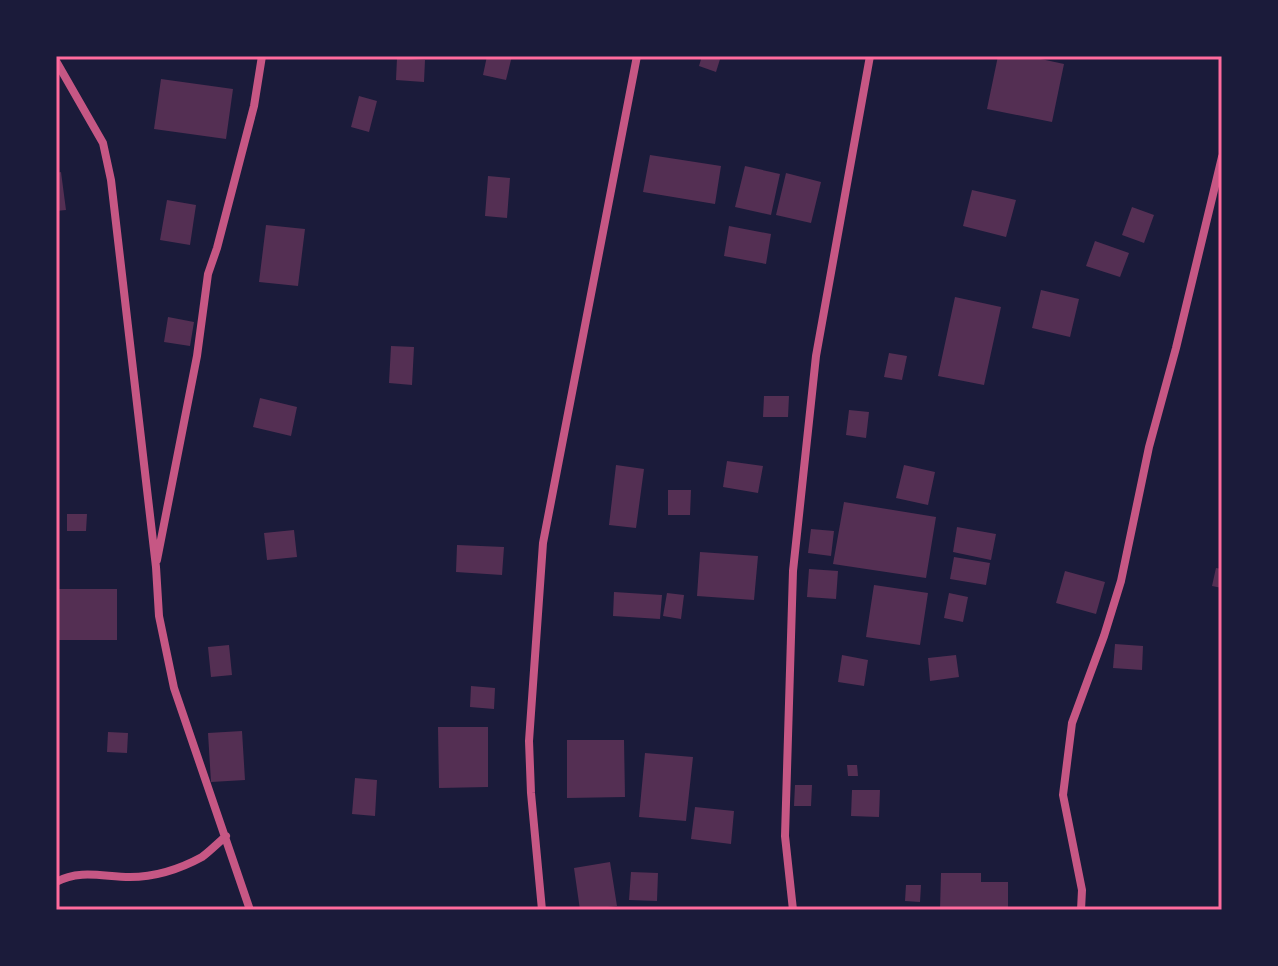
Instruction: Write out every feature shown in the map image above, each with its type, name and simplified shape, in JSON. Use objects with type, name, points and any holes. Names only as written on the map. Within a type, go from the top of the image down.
[{"type":"street","points":[[156,567],[197,356],[208,274],[254,106],[262,56]]},
{"type":"street","points":[[542,910],[529,741],[543,543],[637,56]]},
{"type":"street","points":[[793,910],[785,836],[793,571],[816,356],[870,56]]},
{"type":"street","points":[[56,61],[103,143],[111,180],[159,616],[174,688],[250,910]]},
{"type":"street","points":[[1081,910],[1082,890],[1063,795],[1072,723],[1121,581],[1149,447],[1222,157]]},
{"type":"street","points":[[56,882],[81,873],[130,877],[155,875],[203,856],[226,836]]},
{"type":"building","points":[[487,56],[512,56],[506,80],[483,75]]},
{"type":"building","points":[[702,56],[721,56],[716,72],[699,66]]},
{"type":"building","points":[[998,56],[1027,56],[1064,64],[1052,122],[987,109]]},
{"type":"building","points":[[397,58],[425,60],[424,82],[396,80]]},
{"type":"building","points":[[161,79],[233,89],[226,139],[154,129]]},
{"type":"building","points":[[359,96],[377,101],[369,132],[351,127]]},
{"type":"building","points":[[650,155],[721,166],[715,204],[643,192]]},
{"type":"building","points":[[745,166],[780,174],[771,215],[735,207]]},
{"type":"building","points":[[61,172],[66,210],[56,211],[56,173]]},
{"type":"building","points":[[786,173],[821,182],[811,223],[776,215]]},
{"type":"building","points":[[488,176],[510,178],[507,218],[485,216]]},
{"type":"building","points":[[972,190],[1016,200],[1006,237],[963,226]]},
{"type":"building","points":[[167,200],[196,205],[190,245],[160,240]]},
{"type":"building","points":[[1132,207],[1154,215],[1144,243],[1122,235]]},
{"type":"building","points":[[266,225],[305,229],[298,286],[259,282]]},
{"type":"building","points":[[729,226],[771,234],[766,264],[724,256]]},
{"type":"building","points":[[1095,241],[1129,253],[1120,277],[1086,266]]},
{"type":"building","points":[[1041,290],[1079,299],[1070,337],[1032,328]]},
{"type":"building","points":[[955,297],[1001,307],[984,385],[938,376]]},
{"type":"building","points":[[168,317],[194,322],[190,346],[164,342]]},
{"type":"building","points":[[391,346],[414,347],[412,385],[389,383]]},
{"type":"building","points":[[889,353],[907,356],[902,380],[884,377]]},
{"type":"building","points":[[764,396],[789,396],[788,417],[763,417]]},
{"type":"building","points":[[260,398],[297,407],[291,436],[253,427]]},
{"type":"building","points":[[849,410],[869,412],[866,438],[846,435]]},
{"type":"building","points":[[727,461],[763,466],[758,493],[723,487]]},
{"type":"building","points":[[616,465],[644,469],[636,528],[609,525]]},
{"type":"building","points":[[904,465],[935,472],[928,505],[896,498]]},
{"type":"building","points":[[668,490],[691,490],[690,515],[668,515]]},
{"type":"building","points":[[844,502],[936,517],[926,578],[833,564]]},
{"type":"building","points":[[67,514],[87,514],[86,531],[67,531]]},
{"type":"building","points":[[957,527],[996,534],[991,560],[953,552]]},
{"type":"building","points":[[811,529],[834,531],[831,556],[808,553]]},
{"type":"building","points":[[294,530],[297,557],[267,560],[264,533]]},
{"type":"building","points":[[457,545],[504,547],[502,575],[456,572]]},
{"type":"building","points":[[700,552],[758,556],[754,600],[697,596]]},
{"type":"building","points":[[954,557],[990,563],[986,585],[950,579]]},
{"type":"building","points":[[1216,568],[1222,569],[1222,588],[1212,586]]},
{"type":"building","points":[[809,569],[838,571],[836,599],[807,597]]},
{"type":"building","points":[[1065,571],[1105,582],[1096,614],[1056,603]]},
{"type":"building","points":[[874,585],[928,593],[920,645],[866,637]]},
{"type":"building","points":[[56,589],[117,589],[117,640],[56,640]]},
{"type":"building","points":[[614,592],[662,595],[660,619],[613,616]]},
{"type":"building","points":[[667,593],[684,595],[681,619],[663,616]]},
{"type":"building","points":[[949,593],[968,597],[963,622],[944,618]]},
{"type":"building","points":[[1115,644],[1143,646],[1142,670],[1113,668]]},
{"type":"building","points":[[229,645],[232,675],[211,677],[208,647]]},
{"type":"building","points":[[842,655],[868,660],[864,686],[838,682]]},
{"type":"building","points":[[956,655],[959,677],[930,681],[928,658]]},
{"type":"building","points":[[471,686],[495,688],[494,709],[470,707]]},
{"type":"building","points":[[438,727],[488,727],[488,787],[439,788]]},
{"type":"building","points":[[242,731],[245,780],[211,782],[208,733]]},
{"type":"building","points":[[108,732],[128,733],[127,753],[107,752]]},
{"type":"building","points":[[567,740],[624,740],[625,797],[567,798]]},
{"type":"building","points":[[645,753],[693,757],[686,821],[639,817]]},
{"type":"building","points":[[847,765],[857,765],[858,776],[848,776]]},
{"type":"building","points":[[355,778],[377,780],[375,816],[352,814]]},
{"type":"building","points":[[795,785],[812,785],[811,806],[794,806]]},
{"type":"building","points":[[852,790],[880,790],[879,817],[851,816]]},
{"type":"building","points":[[695,807],[734,811],[731,844],[691,839]]},
{"type":"building","points":[[610,862],[617,906],[580,910],[574,868]]},
{"type":"building","points":[[631,872],[658,873],[657,901],[629,900]]},
{"type":"building","points":[[941,873],[981,873],[981,882],[1008,882],[1008,910],[940,910]]},
{"type":"building","points":[[906,885],[921,885],[920,902],[905,901]]}]
